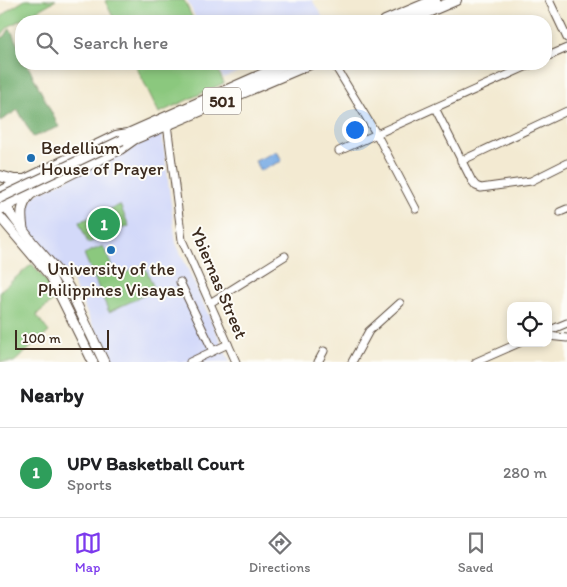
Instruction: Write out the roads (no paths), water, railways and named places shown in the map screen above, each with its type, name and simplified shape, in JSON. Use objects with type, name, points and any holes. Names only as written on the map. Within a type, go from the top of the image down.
[{"type":"highway","points":[[399,15],[434,0]]},
{"type":"highway","points":[[421,15],[456,0]]},
{"type":"highway","name":"501","points":[[128,138],[273,70]]},
{"type":"highway","name":"501","points":[[128,138],[167,124],[296,70]]},
{"type":"highway","points":[[116,136],[128,138],[126,146],[4,207],[0,193],[116,136]]},
{"type":"highway","points":[[0,176],[14,180],[27,179]]},
{"type":"main road","name":"501","points":[[0,193],[128,138]]},
{"type":"main road","points":[[24,232],[21,211],[25,200],[33,192]]},
{"type":"main road","points":[[4,207],[60,274],[69,288],[104,362]]},
{"type":"main road","points":[[0,217],[51,277],[93,362]]},
{"type":"main road","points":[[0,226],[14,235]]},
{"type":"street","points":[[549,0],[567,38]]},
{"type":"street","points":[[552,54],[567,48]]},
{"type":"street","points":[[338,70],[377,135],[416,209]]},
{"type":"street","points":[[339,152],[519,70]]},
{"type":"street","points":[[435,108],[474,184],[481,188],[531,181],[567,163]]},
{"type":"street","points":[[461,161],[567,111]]},
{"type":"street","name":"Ybiernas Street","points":[[167,124],[182,240],[236,362]]},
{"type":"street","points":[[210,303],[285,256]]},
{"type":"street","points":[[180,282],[212,351]]},
{"type":"street","points":[[352,362],[369,331],[400,303]]},
{"type":"street","points":[[552,330],[567,323]]},
{"type":"street","points":[[552,336],[567,338]]},
{"type":"street","points":[[190,362],[228,344]]},
{"type":"street","points":[[476,362],[510,347]]},
{"type":"street","points":[[318,362],[324,351]]},
{"type":"water","points":[[277,151],[282,161],[260,171],[255,161]]},
{"type":"place","name":"Bedellium House of Prayer","points":[[31,158]]},
{"type":"place","name":"UPV Basketball Court","points":[[104,224]]},
{"type":"place","name":"University of the Philippines Visayas","points":[[111,250]]}]
